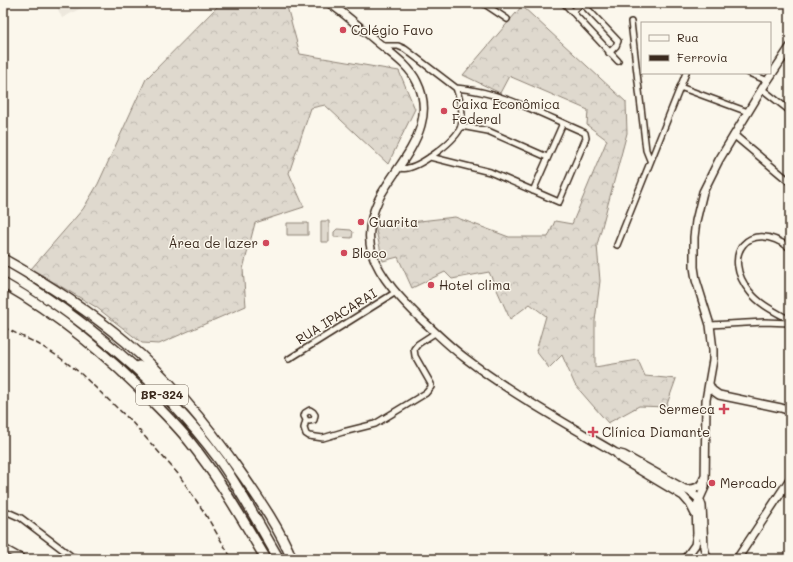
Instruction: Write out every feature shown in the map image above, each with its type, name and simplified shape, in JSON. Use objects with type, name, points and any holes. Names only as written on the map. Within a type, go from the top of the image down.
[{"type":"highway","points":[[3,259],[44,283],[105,325],[154,368],[181,397],[226,452],[247,482],[288,549],[292,559]]},
{"type":"highway","name":"BR-324","points":[[3,271],[59,306],[119,353],[172,404],[218,458],[243,497],[279,559]]},
{"type":"highway","name":"BR-324","points":[[3,284],[53,315],[91,344],[127,375],[165,413],[190,441],[213,473],[266,559]]},
{"type":"highway","points":[[119,353],[181,397]]},
{"type":"main road","points":[[329,3],[337,5],[401,62],[413,76],[421,90],[423,100],[424,112],[421,126],[410,149],[376,202],[373,213],[370,228],[371,251],[381,272],[410,308],[435,333],[465,358],[528,401],[616,453],[624,455],[688,489],[700,500],[703,509],[704,547],[707,559]]},
{"type":"main road","points":[[685,559],[695,545],[697,534],[696,507],[705,488],[706,400],[713,350],[710,325],[696,280],[694,237],[696,221],[704,192],[719,160],[762,89],[790,48]]},
{"type":"main road","points":[[709,384],[712,390],[719,395],[790,411]]},
{"type":"main road","points":[[706,406],[711,398],[719,395]]},
{"type":"main road","points":[[616,453],[621,459],[683,496],[690,504],[696,516]]},
{"type":"main road","points":[[688,489],[695,489],[700,486],[704,480],[705,474]]},
{"type":"main road","points":[[737,559],[790,479]]},
{"type":"main road","points":[[741,559],[744,548]]},
{"type":"street","points":[[484,3],[507,19]]},
{"type":"street","points":[[564,3],[618,61]]},
{"type":"street","points":[[572,12],[582,3],[618,41],[616,46],[609,52]]},
{"type":"street","points":[[631,22],[646,150],[650,160]]},
{"type":"street","points":[[382,46],[398,46],[405,49],[456,88],[500,96],[585,133],[586,138],[559,202],[480,168],[430,157]]},
{"type":"street","points":[[617,245],[686,74]]},
{"type":"street","points":[[751,74],[768,81]]},
{"type":"street","points":[[680,87],[748,112]]},
{"type":"street","points":[[398,168],[408,168],[430,157],[439,151],[456,134],[461,126],[461,107],[456,88]]},
{"type":"street","points":[[762,89],[790,111]]},
{"type":"street","points":[[533,191],[563,123]]},
{"type":"street","points":[[461,126],[488,131],[547,157]]},
{"type":"street","points":[[734,135],[790,182]]},
{"type":"street","points":[[408,168],[413,173]]},
{"type":"street","points":[[790,248],[776,239],[755,237],[744,243],[740,248],[738,261],[742,279],[750,293],[762,304],[790,322]]},
{"type":"street","name":"RUA IPACARAI","points":[[288,359],[396,292]]},
{"type":"street","points":[[710,325],[790,322]]},
{"type":"street","points":[[306,420],[304,428],[306,434],[313,438],[323,438],[375,424],[426,392],[431,387],[431,384],[415,356],[414,349],[418,344],[435,333]]},
{"type":"street","points":[[3,510],[26,522],[75,559]]},
{"type":"street","points":[[3,548],[22,559]]},
{"type":"shaded area","points":[[55,3],[91,3],[62,18]]},
{"type":"green space","points":[[221,3],[286,3],[300,54],[399,71],[415,109],[388,164],[325,105],[311,108],[289,173],[304,207],[255,223],[243,269],[246,306],[159,344],[142,343],[96,307],[31,269],[83,209],[98,184],[146,79]]},
{"type":"green space","points":[[522,6],[626,102],[627,133],[597,245],[600,281],[595,321],[595,367],[638,360],[645,376],[676,379],[666,407],[639,406],[608,423],[575,385],[562,355],[549,368],[536,351],[546,316],[530,304],[510,319],[489,272],[452,279],[445,272],[412,288],[398,257],[383,261],[375,226],[455,217],[509,237],[548,237],[555,221],[572,224],[607,140],[587,125],[588,110],[509,76],[500,93],[463,75]]},
{"type":"green space","points":[[321,221],[329,221],[329,242],[321,242]]},
{"type":"green space","points":[[287,223],[308,223],[308,235],[287,235]]},
{"type":"green space","points":[[337,229],[351,230],[353,232],[352,238],[334,237],[334,232]]},
{"type":"railway","points":[[3,327],[38,344],[59,357],[79,372],[131,421],[179,475],[204,512],[232,559]]},
{"type":"place","name":"Colégio Favo","points":[[343,30]]},
{"type":"place","name":"Caixa Econômica Federal","points":[[444,111]]},
{"type":"place","name":"Guarita","points":[[361,222]]},
{"type":"place","name":"Área de lazer","points":[[266,243]]},
{"type":"place","name":"Bloco","points":[[344,253]]},
{"type":"place","name":"Hotel clima","points":[[431,285]]},
{"type":"place","name":"Sermeca","points":[[724,409]]},
{"type":"place","name":"Clínica Diamante","points":[[593,432]]},
{"type":"place","name":"Mercado","points":[[712,483]]}]
